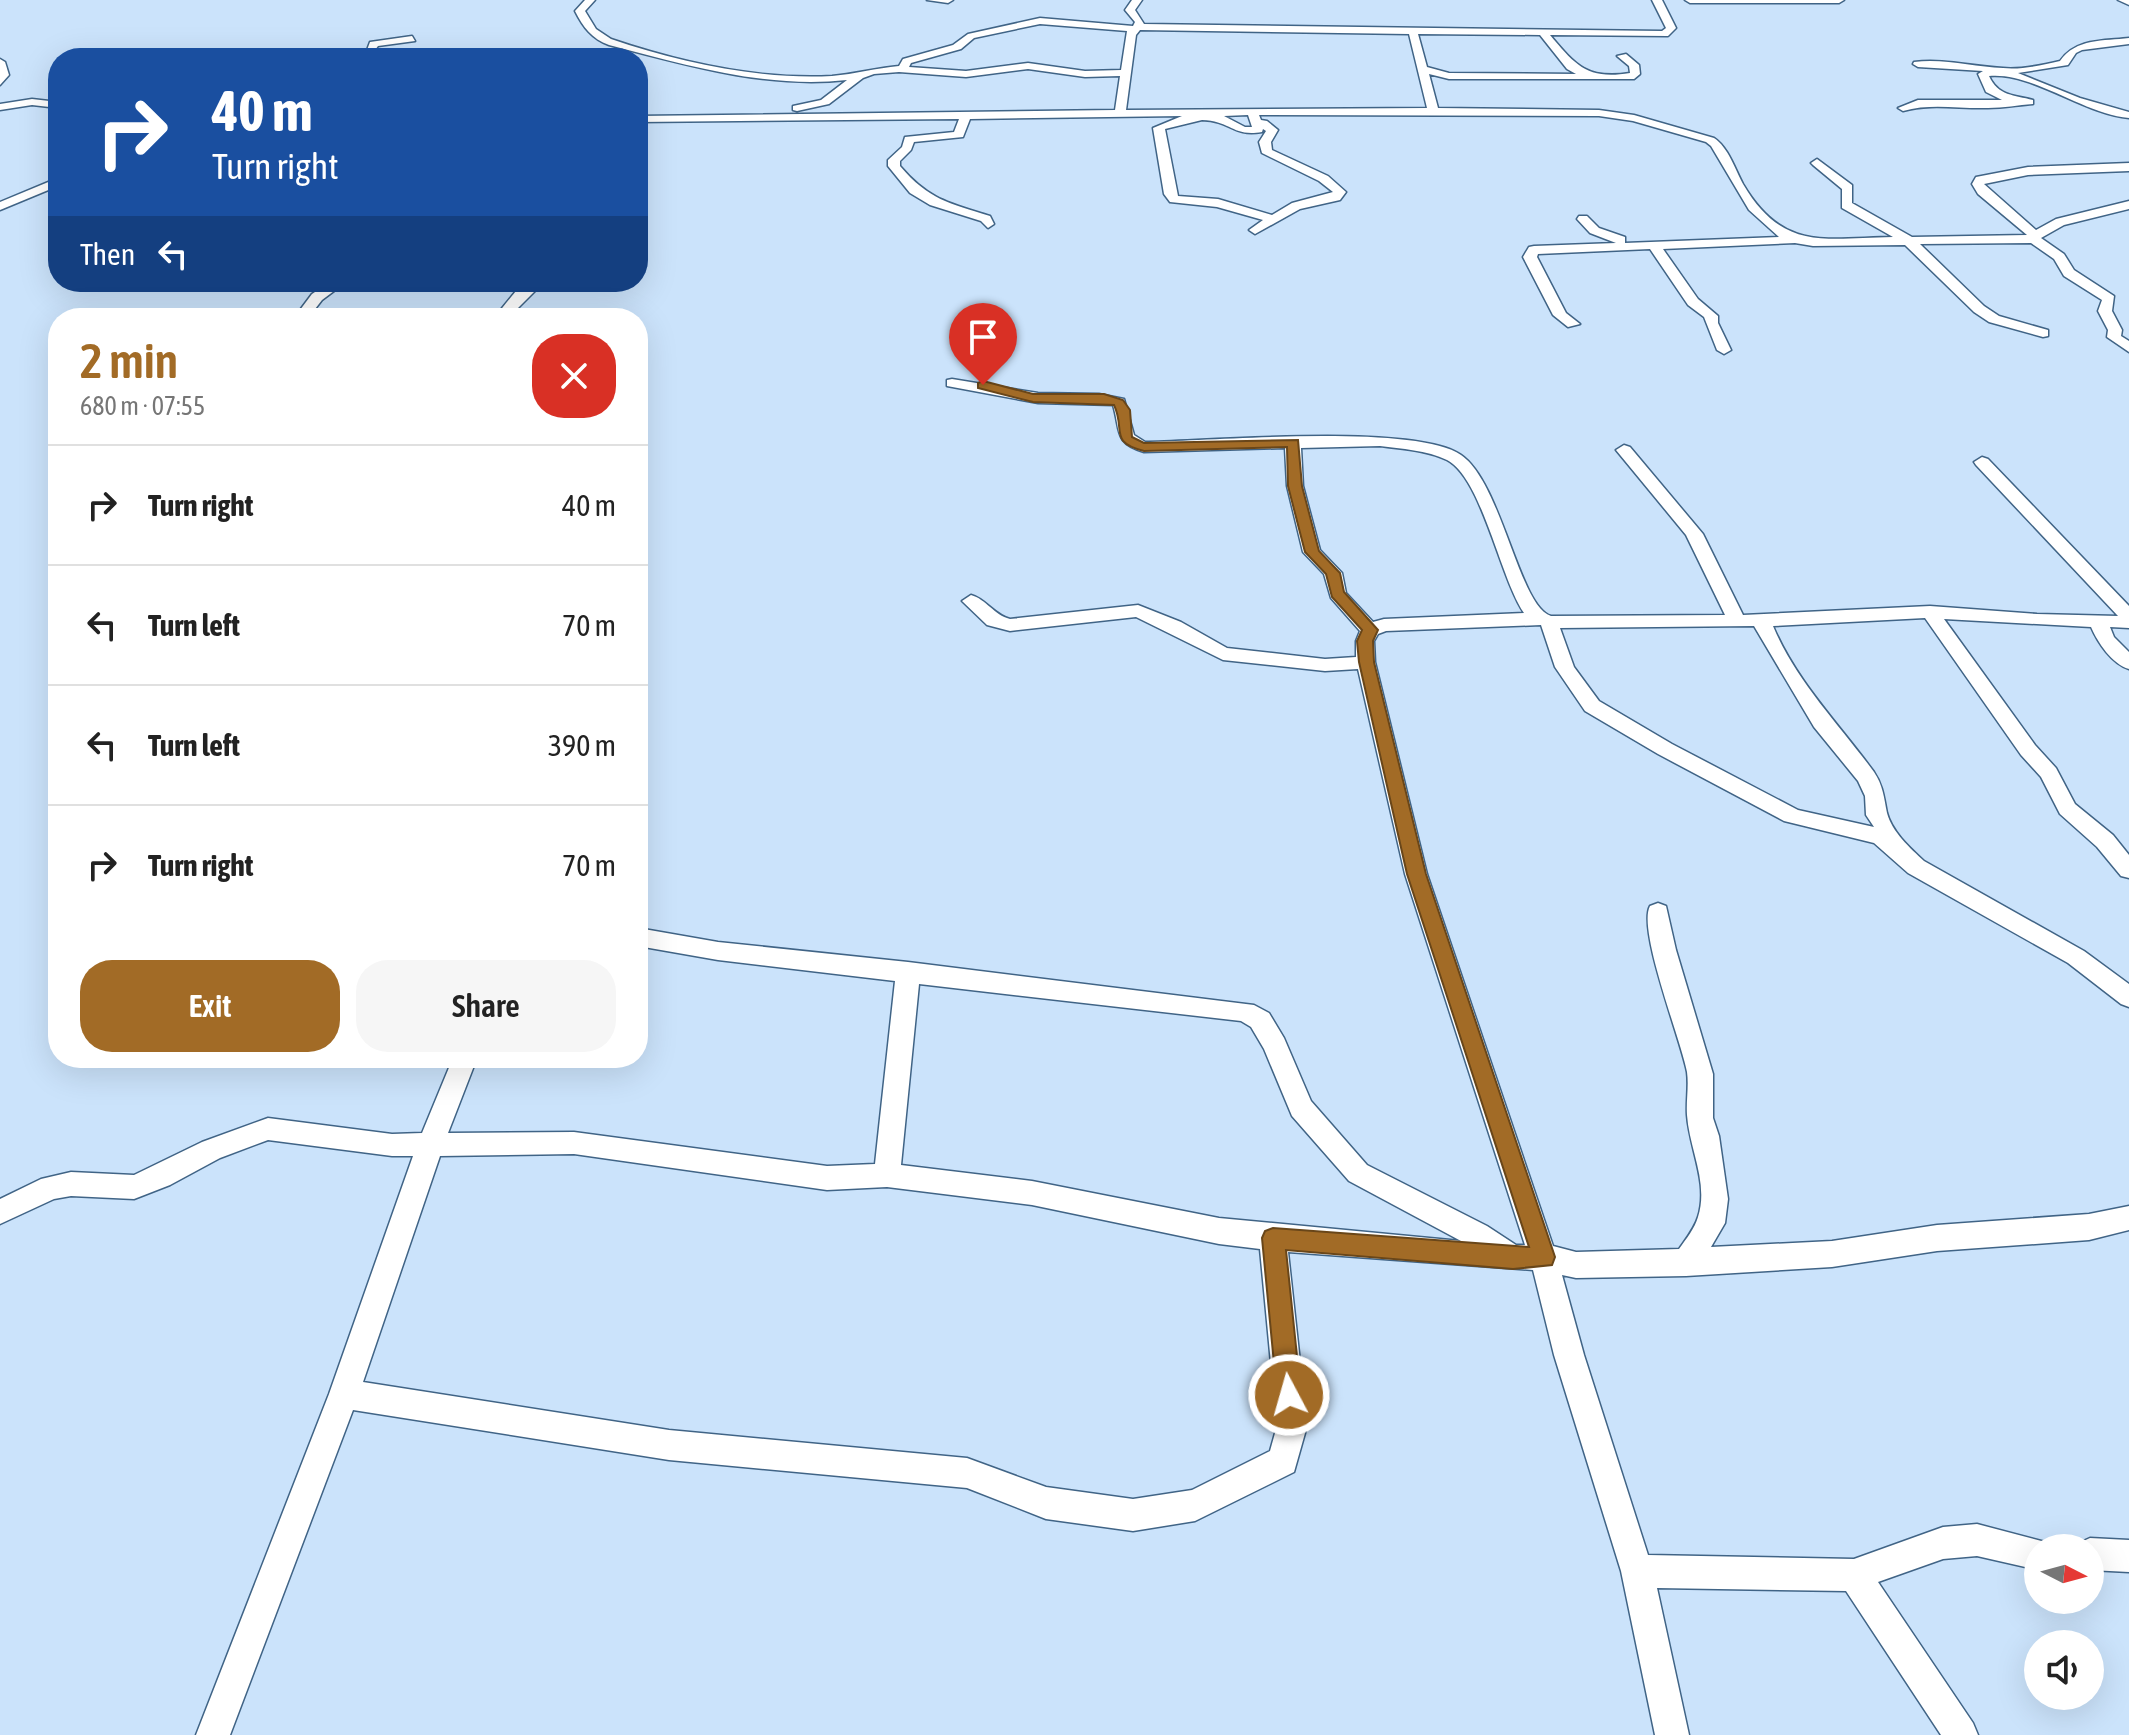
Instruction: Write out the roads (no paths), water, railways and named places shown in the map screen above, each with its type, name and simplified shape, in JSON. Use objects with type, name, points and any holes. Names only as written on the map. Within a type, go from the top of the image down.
[{"type":"street","points":[[590,0],[579,10],[593,33],[630,48]]},
{"type":"street","points":[[932,0],[948,0]]},
{"type":"street","points":[[1120,114],[1124,73],[1140,22],[1130,10],[1137,0]]},
{"type":"street","points":[[902,70],[907,61],[957,47],[971,36],[1045,21],[1136,28],[1665,34],[1671,28],[1657,0]]},
{"type":"street","points":[[1690,0],[1839,0]]},
{"type":"street","points":[[2123,0],[2129,2]]},
{"type":"street","points":[[1413,32],[1434,113]]},
{"type":"street","points":[[1544,34],[1571,67],[1595,78]]},
{"type":"street","points":[[373,48],[374,44],[412,39]]},
{"type":"street","points":[[2029,102],[2003,97],[1990,90],[1983,74],[2047,67],[2064,63],[2072,51],[2080,47],[2129,41]]},
{"type":"street","points":[[648,53],[718,70],[813,80],[859,76],[872,71],[966,74],[1028,66],[1085,74],[1124,73]]},
{"type":"street","points":[[1423,69],[1449,76],[1630,77],[1635,74],[1634,65],[1622,56]]},
{"type":"street","points":[[0,57],[4,75],[0,82]]},
{"type":"street","points":[[1918,64],[1973,66],[2001,71],[2076,100],[2128,114]]},
{"type":"street","points":[[765,118],[825,102],[859,76]]},
{"type":"street","points":[[0,90],[21,103]]},
{"type":"street","points":[[1903,108],[1933,102],[1989,105],[2076,100]]},
{"type":"street","points":[[0,107],[21,103],[48,104]]},
{"type":"street","points":[[648,119],[1599,113],[1634,118],[1710,140],[1716,144],[1741,194],[1755,211],[1790,240]]},
{"type":"street","points":[[1254,115],[1272,130],[1265,142],[1266,151],[1317,176],[1340,192],[1336,197],[1296,206],[1255,230]]},
{"type":"street","points":[[1254,115],[1258,130],[1247,132],[1219,117],[1186,118],[1167,123],[1159,128],[1164,162],[1174,199],[1218,203],[1274,219]]},
{"type":"street","points":[[965,116],[959,135],[909,139],[907,148],[894,160],[894,166],[914,190],[934,202],[986,219],[988,224]]},
{"type":"street","points":[[1817,163],[1848,188],[1846,205],[1911,242],[1986,314],[2043,333]]},
{"type":"street","points":[[2129,167],[2028,171],[1980,180],[1978,184],[1982,191],[2059,257],[2069,273],[2109,299],[2105,311],[2115,330],[2114,337],[2129,348]]},
{"type":"street","points":[[0,206],[48,186]]},
{"type":"street","points":[[1573,324],[1560,315],[1530,257],[1534,250],[1790,240],[1911,242],[2034,237],[2060,222],[2129,205]]},
{"type":"street","points":[[1583,219],[1588,228],[1599,234],[1637,244]]},
{"type":"street","points":[[1653,244],[1693,302],[1711,316],[1711,323],[1724,350]]},
{"type":"street","points":[[309,308],[324,292]]},
{"type":"street","points":[[509,308],[524,292]]},
{"type":"street","points":[[952,383],[983,385],[1033,398],[1104,398],[1119,402],[1126,438],[1131,444],[1144,447],[1400,443],[1437,452],[1463,463],[1473,476],[1503,542],[1521,595],[1543,620],[1582,697],[1592,706],[1665,749],[1792,816],[1881,837],[1916,867],[2076,957],[2129,997]]},
{"type":"street","points":[[1293,443],[1295,486],[1312,552],[1333,573],[1337,594],[1370,630]]},
{"type":"street","points":[[1624,450],[1694,534],[1737,620]]},
{"type":"street","points":[[1982,462],[2129,620]]},
{"type":"street","points":[[971,601],[994,621],[1010,625],[1138,611],[1174,626],[1223,654],[1325,665],[1366,662]]},
{"type":"street","points":[[1672,1735],[1637,1571],[1569,1355],[1543,1257],[1416,874],[1366,662],[1365,641],[1370,630],[1384,625],[1543,620],[1761,620],[1930,612],[2037,620],[2129,620]]},
{"type":"street","points":[[1930,612],[2028,750],[2049,773],[2067,809],[2105,841],[2129,870]]},
{"type":"street","points":[[1761,620],[1768,637],[1821,722],[1867,778],[1875,796],[1877,815],[1896,847]]},
{"type":"street","points":[[2098,621],[2106,640],[2129,663]]},
{"type":"street","points":[[1658,912],[1664,950],[1700,1074],[1700,1118],[1706,1136],[1715,1199],[1711,1223],[1686,1263]]},
{"type":"street","points":[[648,939],[718,951],[1245,1012],[1260,1020],[1275,1045],[1301,1108],[1358,1173],[1477,1235],[1513,1258]]},
{"type":"street","points":[[887,1175],[908,971]]},
{"type":"street","points":[[213,1735],[344,1394],[431,1143],[461,1068]]},
{"type":"street","points":[[0,1212],[50,1188],[71,1184],[134,1187],[161,1177],[211,1150],[268,1129],[392,1145],[574,1143],[827,1178],[887,1175],[1032,1193],[1219,1231],[1513,1258],[1543,1257],[1576,1265],[1686,1263],[1832,1254],[1937,1238],[2089,1227],[2129,1218]]},
{"type":"street","points":[[344,1394],[669,1445],[967,1473],[1046,1503],[1133,1515],[1160,1513],[1195,1505],[1283,1461],[1292,1426],[1273,1238]]},
{"type":"street","points":[[1637,1571],[1854,1575],[1943,1543],[1977,1540],[2024,1551]]},
{"type":"street","points":[[2104,1555],[2129,1556]]},
{"type":"street","points":[[1854,1575],[1961,1735]]}]
